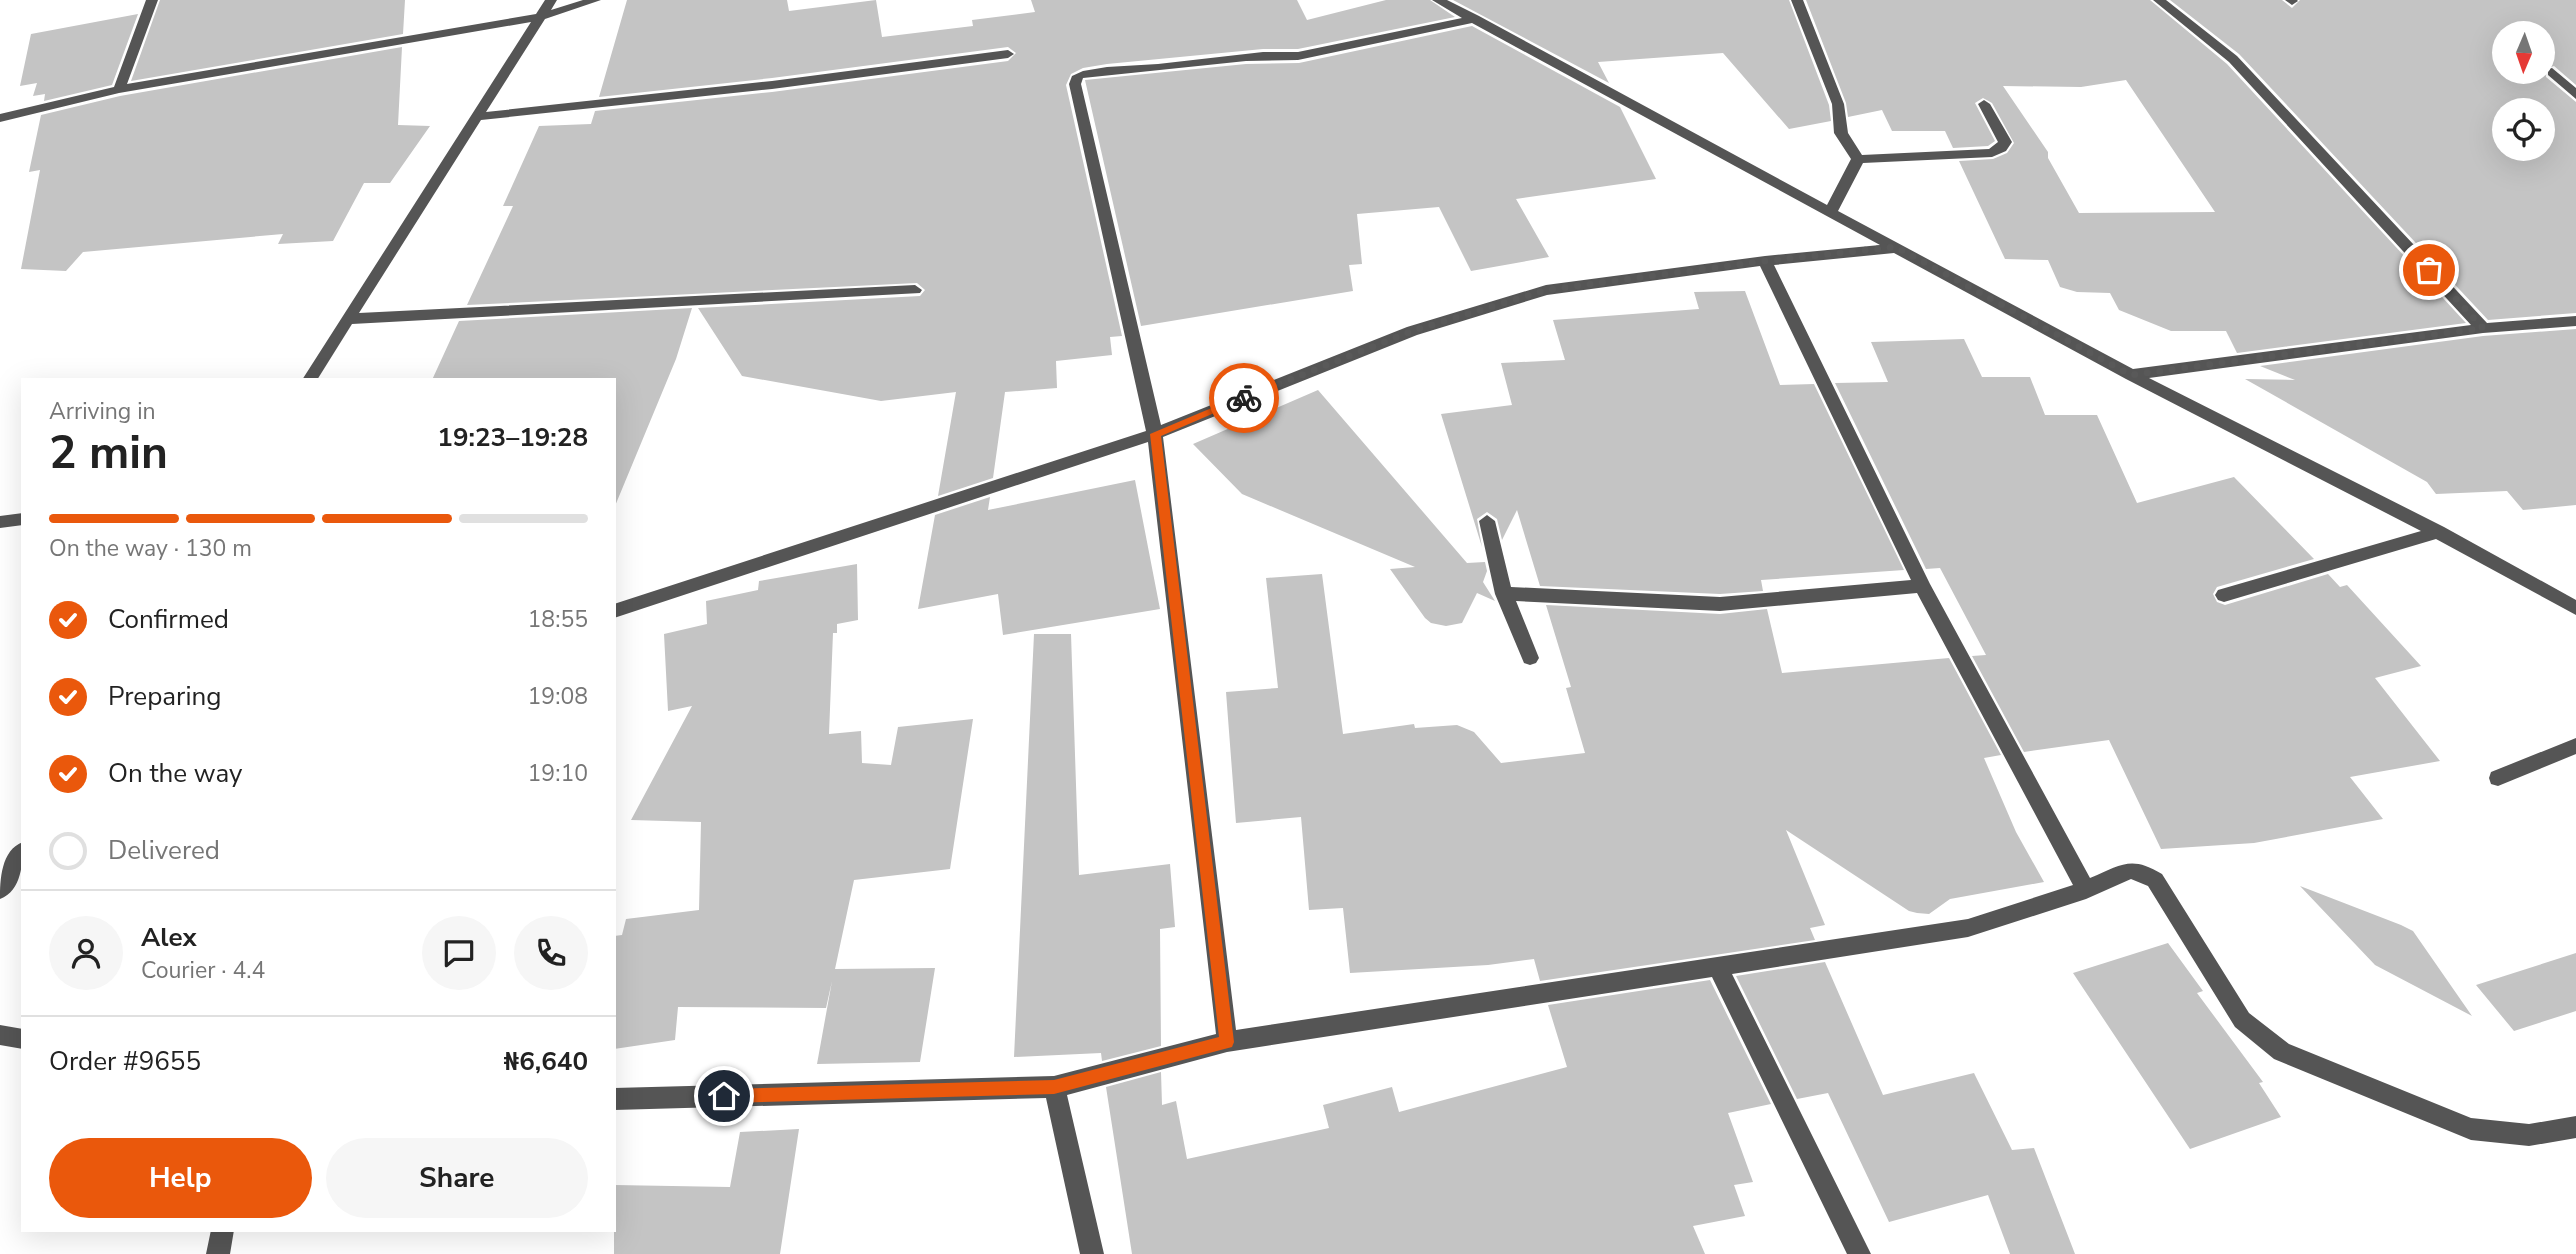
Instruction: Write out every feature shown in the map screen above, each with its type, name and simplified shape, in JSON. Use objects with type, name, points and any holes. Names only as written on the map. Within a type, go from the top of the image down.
[{"type":"street","points":[[119,89],[152,0]]},
{"type":"street","points":[[310,378],[551,0]]},
{"type":"street","points":[[0,118],[119,89],[543,16],[595,0]]},
{"type":"street","points":[[1438,0],[2131,375],[2438,532],[2576,608]]},
{"type":"street","points":[[1797,0],[1838,104],[1841,133],[1858,159]]},
{"type":"street","points":[[2159,0],[2233,59],[2483,328]]},
{"type":"street","points":[[1227,1042],[1155,434],[1075,84],[1078,76],[1092,72],[1159,68],[1276,54],[1298,55],[1475,19]]},
{"type":"street","points":[[475,117],[772,85],[1008,54]]},
{"type":"street","points":[[2555,75],[2576,95]]},
{"type":"street","points":[[1858,159],[1992,153],[2005,142],[1984,104]]},
{"type":"street","points":[[1830,213],[1858,159]]},
{"type":"street","points":[[616,610],[1155,434],[1412,331],[1546,290],[1896,247]]},
{"type":"street","points":[[1765,261],[1922,586],[2085,890]]},
{"type":"street","points":[[346,319],[915,290]]},
{"type":"street","points":[[2131,375],[2483,328],[2576,321]]},
{"type":"street","points":[[0,522],[21,519]]},
{"type":"street","points":[[1487,521],[1504,594],[1530,657]]},
{"type":"street","points":[[2224,595],[2438,532]]},
{"type":"street","points":[[1504,594],[1720,604],[1922,586]]},
{"type":"street","points":[[2498,778],[2576,746]]},
{"type":"street","points":[[0,890],[21,854]]},
{"type":"street","points":[[616,1099],[1054,1087],[1227,1042],[1968,928],[2085,890],[2130,870],[2142,872],[2155,880],[2242,1020],[2282,1052],[2471,1129],[2529,1135],[2576,1127]]},
{"type":"street","points":[[1718,968],[1859,1254]]},
{"type":"street","points":[[0,1035],[21,1039]]},
{"type":"street","points":[[1054,1087],[1092,1254]]},
{"type":"street","points":[[218,1254],[223,1232]]},
{"type":"building","points":[[160,0],[405,0],[403,34],[131,81]]},
{"type":"building","points":[[627,0],[787,0],[789,11],[876,0],[882,37],[973,26],[972,20],[1035,12],[1031,0],[1297,0],[1307,20],[1386,0],[1430,0],[1455,17],[1298,49],[1263,49],[1107,64],[1083,68],[1071,74],[1066,85],[1122,336],[1110,337],[1112,355],[1056,361],[1057,388],[1005,392],[993,478],[938,496],[956,392],[881,401],[742,376],[698,308],[920,296],[925,290],[917,283],[467,305],[513,206],[503,206],[539,126],[591,124],[595,111],[772,92],[1008,61],[1016,53],[1008,47],[772,78],[599,97]]},
{"type":"building","points":[[1453,0],[1789,0],[1829,105],[1831,121],[1789,129],[1723,53],[1598,62],[1609,83]]},
{"type":"building","points":[[1806,0],[2150,0],[2227,64],[2466,323],[2237,353],[2226,331],[2171,331],[2119,310],[2110,293],[2077,292],[2060,287],[2048,260],[2005,259],[1959,161],[1993,159],[2007,153],[2014,143],[1992,103],[1983,98],[1975,103],[1995,141],[1988,146],[1953,148],[1945,131],[1892,131],[1882,110],[1848,117],[1846,103]],"holes":[[[2126,80],[2215,212],[2079,213],[2048,158],[2048,152],[2003,86],[2081,87]]]},
{"type":"building","points":[[2170,0],[2282,0],[2292,8],[2300,0],[2576,0],[2576,85],[2555,67],[2555,21],[2492,21],[2492,84],[2554,84],[2576,102],[2576,313],[2488,320],[2239,54]]},
{"type":"building","points":[[138,14],[112,85],[44,101],[45,94],[33,96],[37,83],[20,86],[31,34]]},
{"type":"building","points":[[1472,26],[1620,107],[1656,179],[1516,199],[1549,257],[1471,271],[1439,207],[1357,214],[1362,264],[1349,265],[1353,291],[1141,326],[1085,80],[1246,64],[1299,63]]},
{"type":"building","points":[[402,47],[398,125],[430,126],[390,183],[364,183],[333,241],[278,244],[283,234],[83,252],[66,271],[21,269],[40,170],[29,172],[41,115],[120,96]]},
{"type":"building","points":[[1745,291],[1780,385],[1814,384],[1904,570],[1761,580],[1763,591],[1720,594],[1540,586],[1517,510],[1502,540],[1497,519],[1487,512],[1477,519],[1482,547],[1441,414],[1512,405],[1501,363],[1565,360],[1553,320],[1699,309],[1694,292]]},
{"type":"building","points":[[692,308],[676,359],[616,504],[616,378],[433,378],[459,321]]},
{"type":"building","points":[[2576,329],[2576,505],[2523,510],[2507,491],[2436,494],[2427,482],[2245,379],[2295,380],[2260,366],[2483,336]]},
{"type":"building","points":[[1964,339],[1982,377],[2030,377],[2045,415],[2097,415],[2137,503],[2234,477],[2314,559],[2217,587],[2213,594],[2217,602],[2225,605],[2328,574],[2340,587],[2347,585],[2421,666],[2375,678],[2440,761],[2350,777],[2383,819],[2254,843],[2161,849],[2109,740],[2024,752],[1972,656],[1986,655],[1940,568],[1926,569],[1835,383],[1888,382],[1871,342]]},
{"type":"building","points":[[1318,390],[1467,563],[1485,562],[1487,571],[1483,582],[1495,601],[1477,593],[1462,623],[1446,626],[1431,623],[1390,569],[1415,567],[1242,494],[1193,444]]},
{"type":"building","points":[[1135,480],[1160,609],[1003,635],[998,594],[918,609],[935,515],[990,497],[988,510]]},
{"type":"building","points":[[857,564],[858,620],[837,624],[837,633],[833,633],[829,734],[861,731],[862,763],[891,765],[898,727],[973,719],[950,869],[854,880],[835,969],[935,968],[920,1062],[817,1064],[832,981],[826,1008],[678,1007],[675,1040],[616,1049],[616,936],[622,935],[626,919],[699,910],[701,822],[631,820],[692,706],[668,711],[664,634],[707,624],[706,601],[758,590],[759,581]]},
{"type":"building","points":[[1322,574],[1343,734],[1414,724],[1415,728],[1457,725],[1474,732],[1501,763],[1585,753],[1566,688],[1571,687],[1546,605],[1720,614],[1767,609],[1782,673],[1949,658],[2001,755],[1984,758],[2016,832],[2044,882],[1950,899],[1929,914],[1917,913],[1909,911],[1786,830],[1825,925],[1810,928],[1815,940],[1540,981],[1534,959],[1488,965],[1350,973],[1343,908],[1309,910],[1301,817],[1236,823],[1226,692],[1278,688],[1266,578]]},
{"type":"building","points":[[1034,634],[1071,634],[1079,875],[1170,864],[1175,927],[1160,929],[1161,1046],[1102,1061],[1101,1053],[1014,1057]]},
{"type":"building","points":[[2300,886],[2413,931],[2472,1016],[2375,965]]},
{"type":"building","points":[[2168,943],[2203,991],[2197,993],[2263,1082],[2259,1083],[2281,1117],[2190,1149],[2073,973]]},
{"type":"building","points":[[2576,953],[2576,1011],[2514,1031],[2476,985]]},
{"type":"building","points":[[1825,962],[1883,1095],[1974,1073],[2012,1150],[2034,1148],[2075,1254],[2010,1254],[1988,1195],[1889,1222],[1828,1093],[1797,1099],[1736,976]]},
{"type":"building","points":[[1710,980],[1771,1104],[1728,1113],[1753,1182],[1734,1185],[1745,1216],[1693,1226],[1705,1254],[1132,1254],[1106,1087],[1161,1072],[1162,1105],[1176,1101],[1187,1159],[1329,1128],[1323,1105],[1392,1087],[1399,1112],[1567,1067],[1548,1005]]},
{"type":"building","points":[[799,1129],[780,1254],[614,1254],[616,1185],[730,1187],[740,1132]]},
{"type":"way so far","points":[[1244,398],[1412,331],[1546,290],[1765,261],[1896,247],[2131,375],[2483,328],[2429,270]]},
{"type":"route","points":[[724,1096],[1054,1087],[1227,1042],[1155,434],[1244,398]]}]
